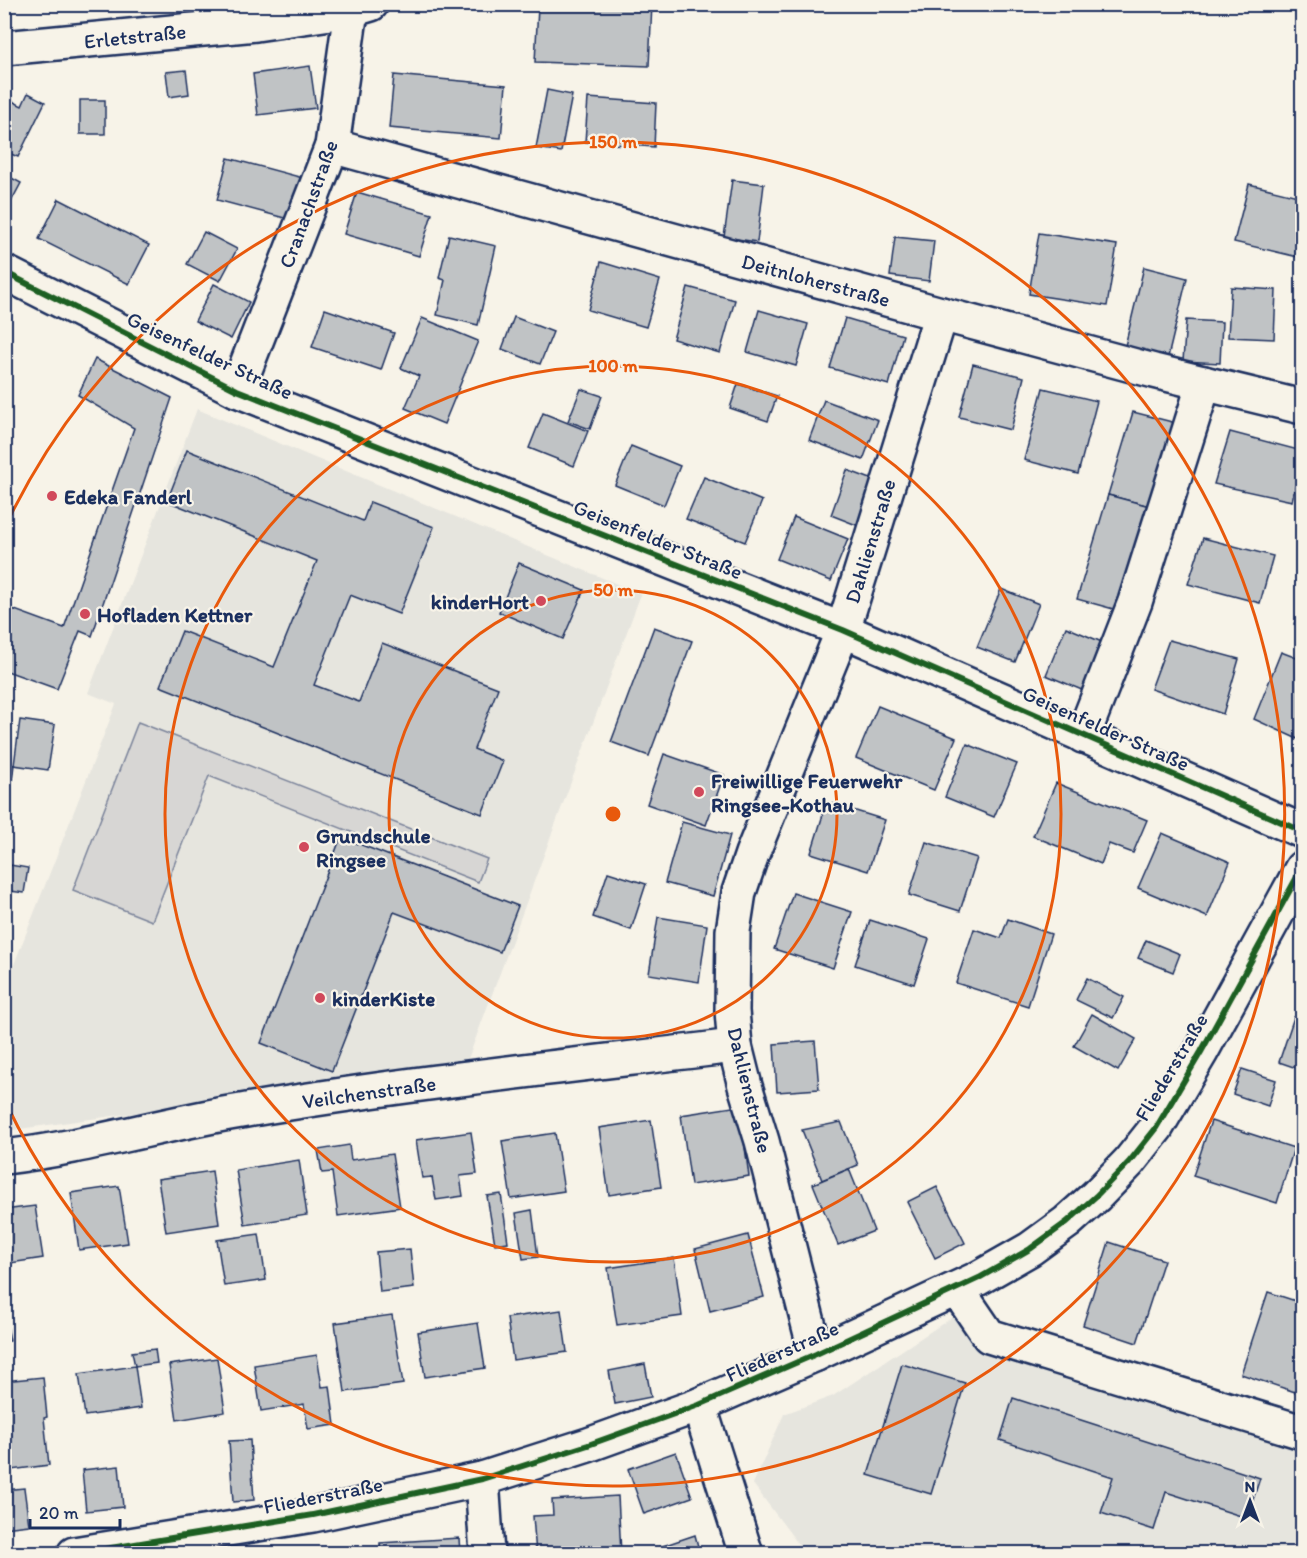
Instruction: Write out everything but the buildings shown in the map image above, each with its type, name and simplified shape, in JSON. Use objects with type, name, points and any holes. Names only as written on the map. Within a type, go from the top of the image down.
[{"type":"street","name":"Erletstraße","points":[[4,48],[256,24],[357,6]]},
{"type":"street","name":"Cranachstraße","points":[[237,390],[332,146],[357,6]]},
{"type":"street","name":"Deitnloherstraße","points":[[332,146],[941,314],[1302,407]]},
{"type":"street","name":"Geisenfelder Straße","points":[[4,272],[237,390],[843,630],[1302,831]]},
{"type":"street","name":"Dahlienstraße","points":[[816,1354],[762,1141],[735,1046],[732,1011],[733,931],[739,892],[752,854],[843,630],[941,314]]},
{"type":"street","points":[[1083,736],[1135,602],[1204,383]]},
{"type":"street","name":"Fliederstraße","points":[[74,1554],[313,1515],[482,1479],[588,1445],[699,1405],[816,1354],[979,1278],[1039,1243],[1074,1215],[1129,1162],[1156,1128],[1201,1052],[1302,868]]},
{"type":"street","name":"Veilchenstraße","points":[[4,1157],[43,1152],[239,1111],[390,1088],[735,1046]]},
{"type":"street","points":[[957,1289],[989,1336],[1302,1432]]},
{"type":"street","points":[[699,1405],[746,1554]]},
{"type":"street","points":[[482,1479],[486,1554]]},
{"type":"shaded area","name":"Grundschule Ringsee","points":[[197,409],[641,594],[465,1067],[5,1131],[4,990],[116,704],[88,693]]},
{"type":"shaded area","points":[[138,722],[487,859],[478,882],[209,776],[152,921],[73,890]]},
{"type":"shaded area","points":[[954,1316],[1302,1426],[1302,1553],[805,1553],[753,1484],[784,1414],[833,1396]]},
{"type":"cycle path","points":[[4,272],[237,390],[843,630],[1302,831]]},
{"type":"cycle path","points":[[74,1554],[313,1515],[482,1479],[588,1445],[699,1405],[816,1354],[979,1278],[1030,1249],[1067,1222],[1129,1162],[1156,1128],[1201,1052],[1302,868]]},
{"type":"place","name":"Edeka Fanderl","points":[[52,496]]},
{"type":"place","name":"kinderHort","points":[[541,601]]},
{"type":"place","name":"Hofladen Kettner","points":[[85,614]]},
{"type":"place","name":"Freiwillige Feuerwehr Ringsee-Kothau","points":[[699,792]]},
{"type":"place","name":"Grundschule Ringsee","points":[[304,847]]},
{"type":"place","name":"kinderKiste","points":[[320,998]]}]
